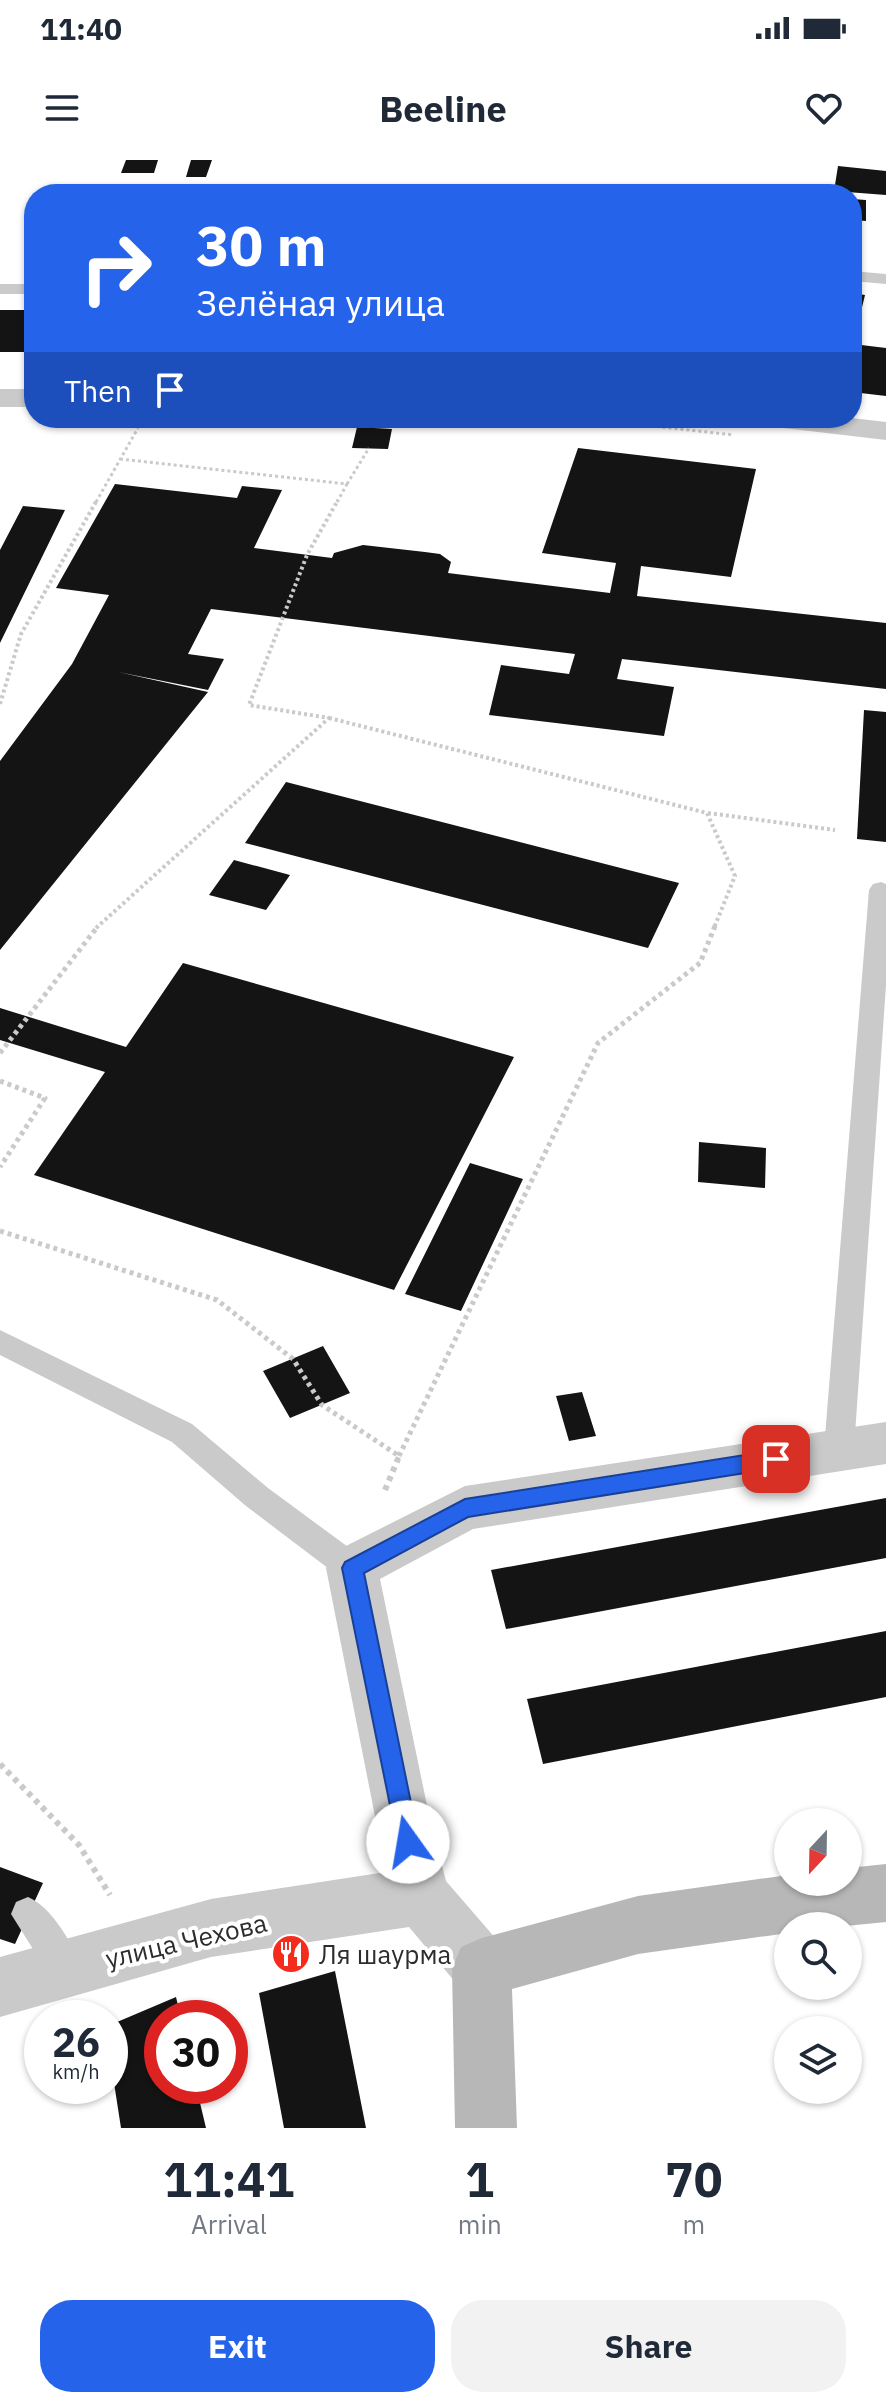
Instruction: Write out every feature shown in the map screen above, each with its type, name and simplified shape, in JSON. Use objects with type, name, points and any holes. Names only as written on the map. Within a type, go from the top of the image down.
[{"type":"main road","points":[[486,2128],[482,1968],[638,1925],[886,1893]]},
{"type":"street","points":[[0,398],[24,398]]},
{"type":"street","points":[[860,428],[886,431]]},
{"type":"street","points":[[482,1968],[421,1896],[401,1815],[352,1568],[465,1508],[862,1446]]},
{"type":"street","name":"улица Чехова","points":[[0,1987],[211,1928],[421,1896]]},
{"type":"lane","points":[[862,277],[886,279]]},
{"type":"lane","points":[[0,289],[24,289]]},
{"type":"lane","points":[[862,1446],[881,890]]},
{"type":"lane","points":[[0,1342],[182,1433],[257,1497],[352,1568]]},
{"type":"lane","points":[[28,1914],[65,1969]]},
{"type":"path","points":[[0,704],[21,634],[138,428]]},
{"type":"path","points":[[369,448],[307,555],[249,705],[329,718],[707,813],[835,830]]},
{"type":"path","points":[[120,459],[347,484]]},
{"type":"path","points":[[0,1053],[103,919],[329,718]]},
{"type":"path","points":[[352,1568],[399,1456],[598,1043],[700,963],[735,876],[707,813]]},
{"type":"path","points":[[0,1081],[45,1098],[0,1167]]},
{"type":"path","points":[[0,1231],[217,1300],[293,1359],[322,1405],[399,1456]]},
{"type":"path","points":[[0,1764],[79,1845],[143,1947]]},
{"type":"building","points":[[126,160],[158,160],[154,173],[121,173]]},
{"type":"building","points":[[191,160],[212,160],[206,177],[186,177]]},
{"type":"building","points":[[838,166],[886,171],[886,195],[862,193],[862,184],[835,184]]},
{"type":"building","points":[[862,200],[866,200],[866,221],[862,221]]},
{"type":"building","points":[[0,310],[24,310],[24,352],[0,352]]},
{"type":"building","points":[[862,345],[886,348],[886,396],[862,393]]},
{"type":"building","points":[[357,428],[392,429],[388,449],[352,448]]},
{"type":"building","points":[[578,448],[756,469],[731,577],[641,566],[637,596],[886,623],[886,689],[622,659],[617,679],[674,687],[664,736],[489,715],[501,665],[569,674],[575,654],[211,609],[188,654],[224,659],[208,690],[118,672],[208,692],[0,950],[0,761],[72,664],[109,595],[56,588],[115,484],[237,498],[242,486],[282,490],[254,548],[332,558],[334,553],[363,545],[425,552],[440,554],[451,562],[448,573],[610,593],[616,563],[542,553]]},
{"type":"building","points":[[23,506],[65,510],[0,643],[0,550]]},
{"type":"building","points":[[864,710],[886,712],[886,842],[857,839]]},
{"type":"building","points":[[286,782],[679,883],[648,948],[245,843]]},
{"type":"building","points":[[234,860],[290,875],[266,910],[209,895]]},
{"type":"building","points":[[183,963],[514,1057],[394,1290],[34,1175],[105,1072],[0,1040],[0,1008],[126,1047]]},
{"type":"building","points":[[699,1142],[766,1148],[765,1188],[698,1182]]},
{"type":"building","points":[[470,1163],[523,1179],[461,1311],[405,1294]]},
{"type":"building","points":[[323,1346],[350,1393],[290,1418],[263,1371]]},
{"type":"building","points":[[582,1392],[596,1436],[569,1441],[556,1396]]},
{"type":"building","points":[[886,1498],[886,1558],[506,1629],[491,1570]]},
{"type":"building","points":[[886,1631],[886,1697],[543,1764],[527,1699]]},
{"type":"building","points":[[0,1867],[43,1883],[15,1944],[0,1939]]},
{"type":"building","points":[[335,1971],[366,2128],[284,2128],[259,1993]]},
{"type":"building","points":[[144,2011],[144,2104],[200,2104],[206,2128],[121,2128],[117,2104],[128,2104],[128,2017]]},
{"type":"place","name":"Ля шаурма","points":[[291,1954]]},
{"type":"route","points":[[408,1842],[352,1568],[465,1508],[776,1459]]}]
